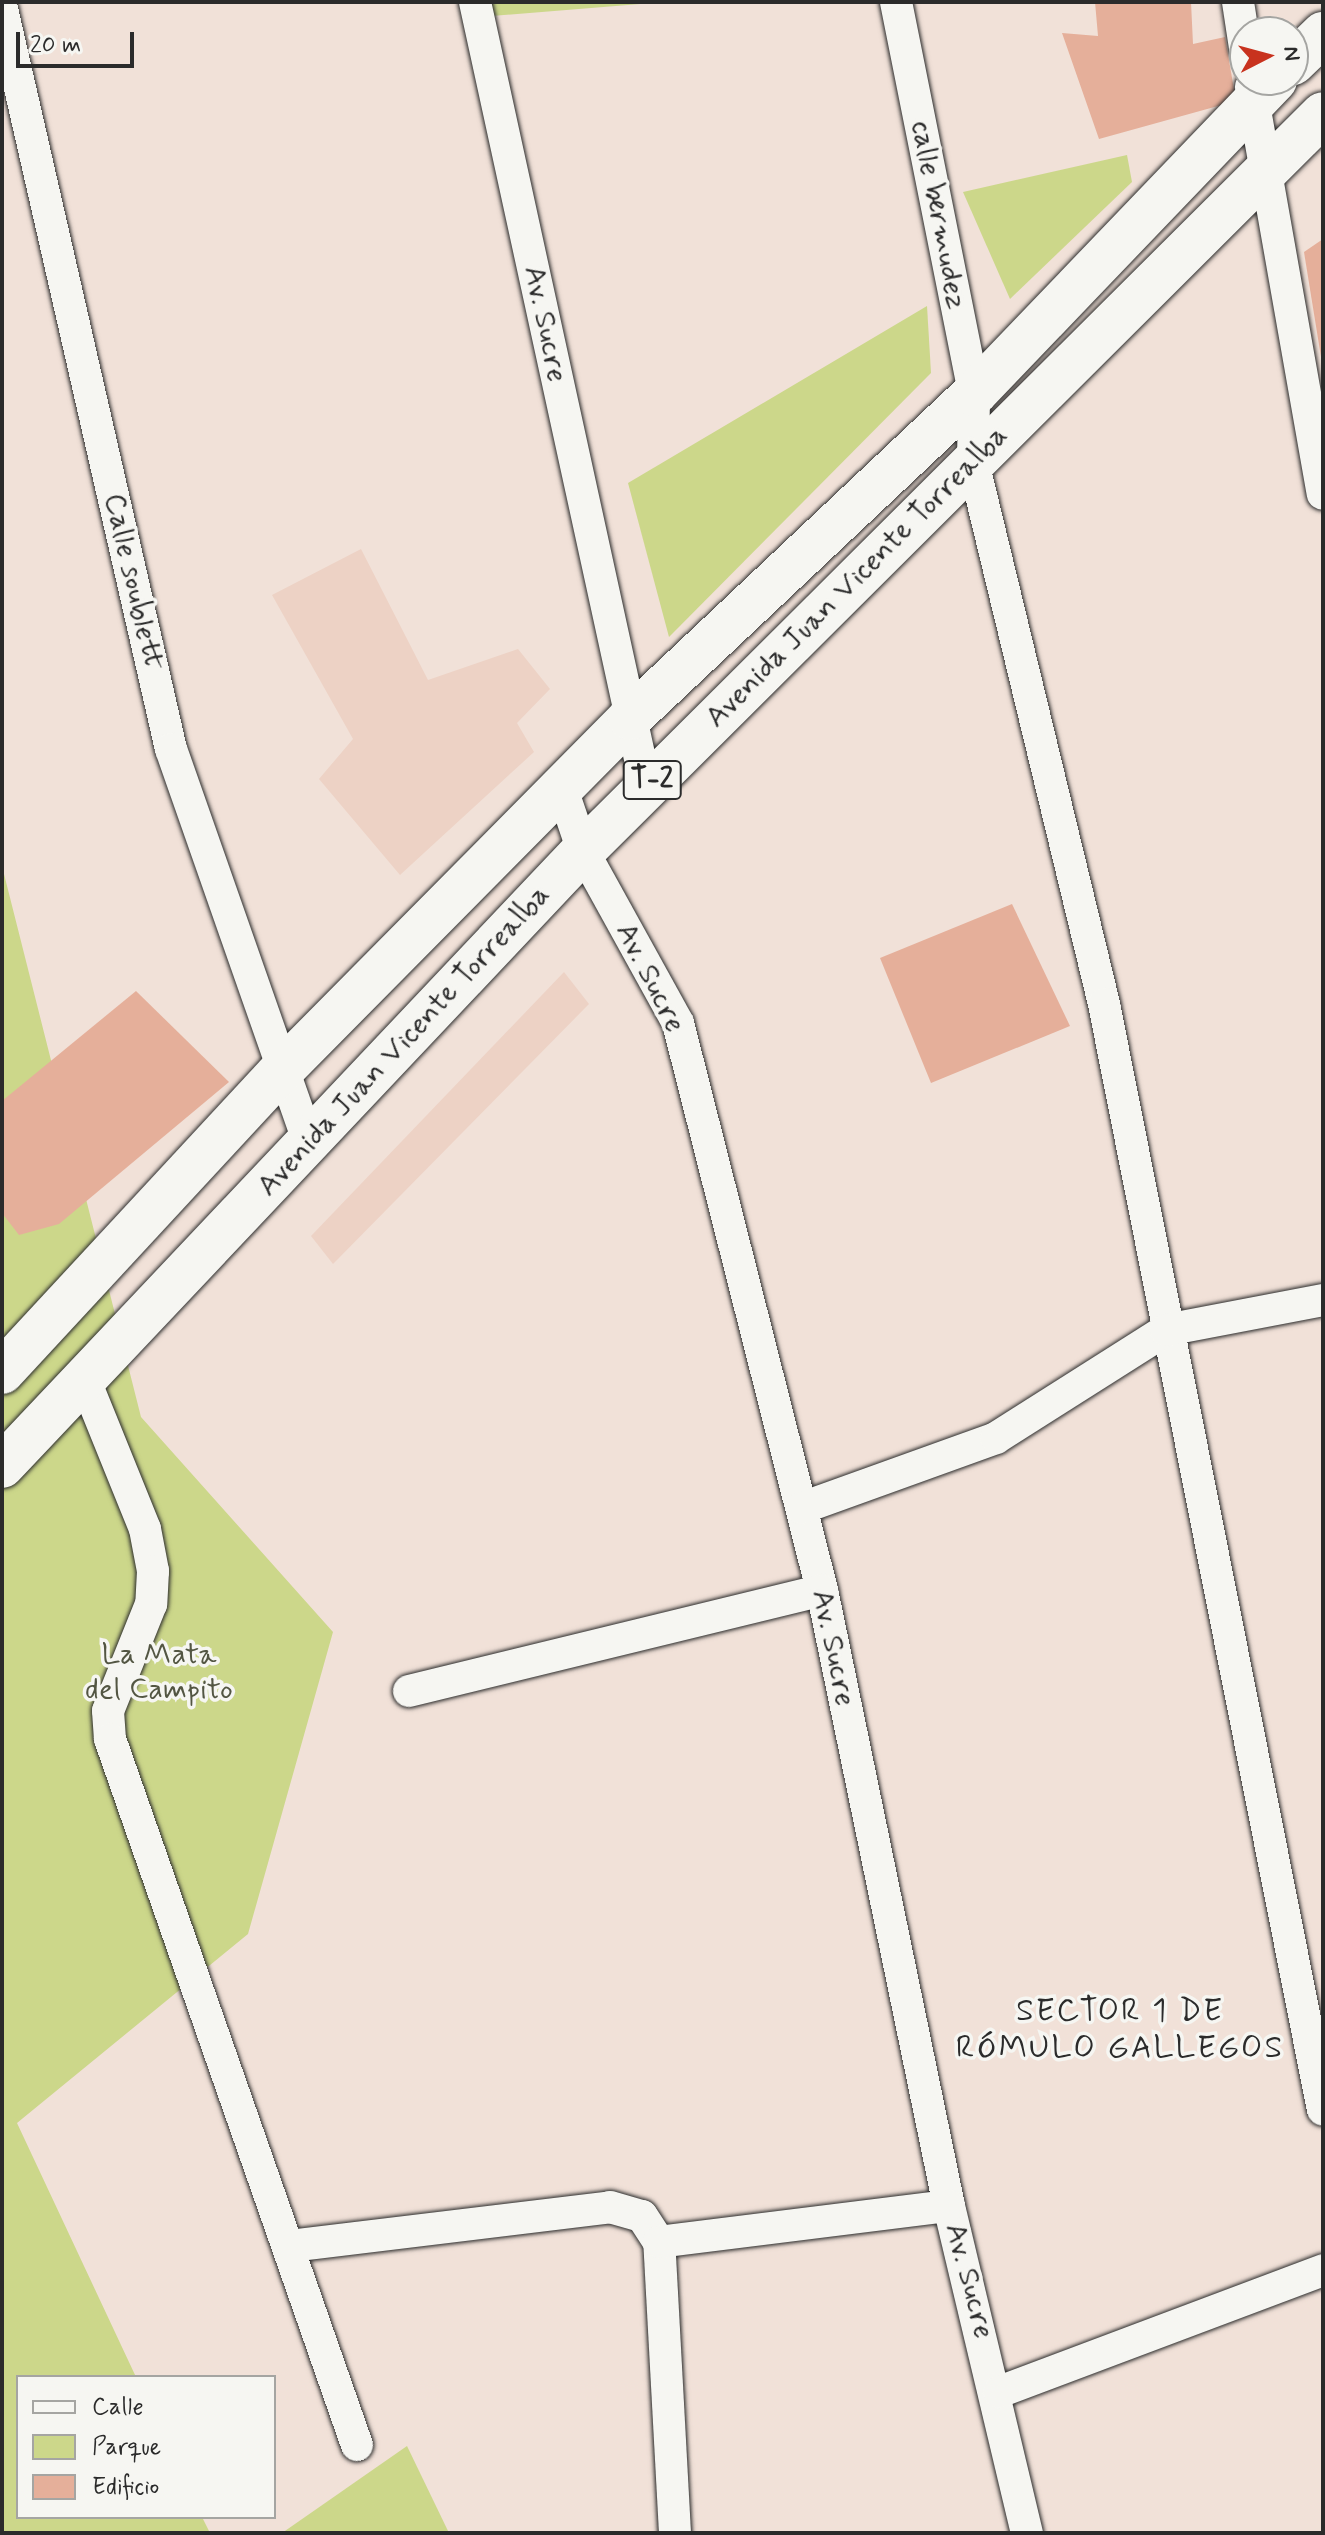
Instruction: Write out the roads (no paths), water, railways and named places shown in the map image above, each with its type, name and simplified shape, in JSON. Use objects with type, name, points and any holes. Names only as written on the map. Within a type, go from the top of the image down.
[{"type":"highway","name":"Avenida Juan Vicente Torrealba","points":[[2,1466],[86,1383],[646,786],[974,428],[1252,96]]},
{"type":"highway","name":"Avenida Juan Vicente Torrealba","points":[[2,1372],[284,1068],[630,718],[974,428],[1323,114]]},
{"type":"street","name":"Av. Sucre","points":[[475,2],[646,786]]},
{"type":"street","name":"calle bermudez","points":[[896,2],[974,428],[1104,1004],[1166,1330],[1323,2110]]},
{"type":"street","name":"Calle soublett","points":[[2,9],[171,749],[309,1143]]},
{"type":"street","points":[[1261,96],[1265,169],[1323,494]]},
{"type":"street","name":"Av. Sucre","points":[[562,789],[583,851],[678,1023],[822,1590],[949,2206],[999,2392],[1027,2533]]},
{"type":"street","points":[[802,1508],[996,1438],[1166,1330],[1323,1300]]},
{"type":"street","points":[[86,1383],[145,1529],[153,1571],[151,1604],[108,1711],[110,1739],[290,2246],[357,2445]]},
{"type":"street","points":[[409,1691],[822,1590]]},
{"type":"street","points":[[659,2242],[949,2206]]},
{"type":"street","points":[[290,2246],[610,2207],[642,2216],[659,2242],[675,2533]]},
{"type":"street","points":[[999,2392],[1323,2270]]},
{"type":"district","name":"SECTOR 1 DE RÓMULO GALLEGOS","points":[[1120,2030]]},
{"type":"park label","name":"La Mata del Campito","points":[[159,1672]]}]
